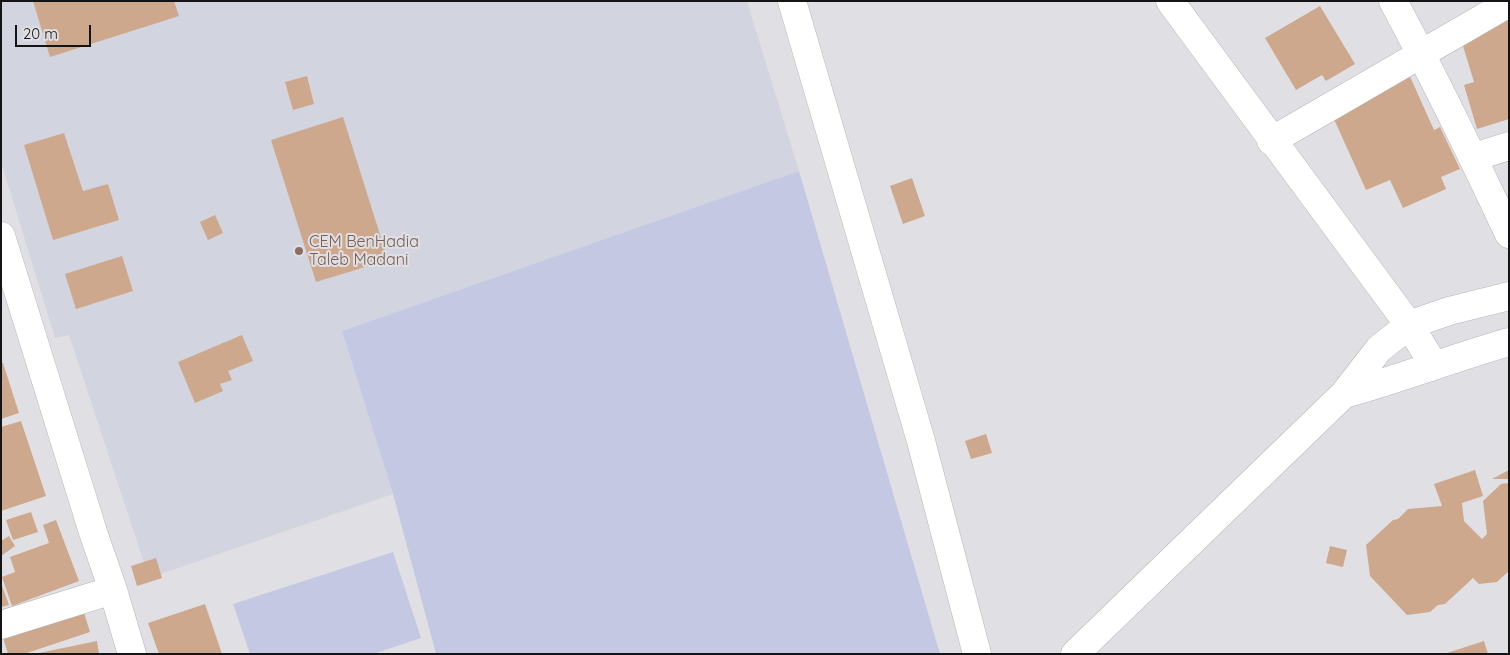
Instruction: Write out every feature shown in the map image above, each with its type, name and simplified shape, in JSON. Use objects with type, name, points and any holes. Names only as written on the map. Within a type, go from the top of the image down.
[{"type":"street","points":[[792,1],[921,441],[977,654]]},
{"type":"street","points":[[1170,1],[1408,325],[1434,365]]},
{"type":"street","points":[[1393,1],[1474,158],[1509,234]]},
{"type":"street","points":[[1271,141],[1509,3]]},
{"type":"street","points":[[1474,158],[1509,146]]},
{"type":"street","points":[[1,236],[132,654]]},
{"type":"street","points":[[1075,654],[1344,394],[1379,349],[1408,325],[1449,311],[1509,296]]},
{"type":"street","points":[[1344,394],[1386,383],[1434,365],[1509,342]]},
{"type":"street","points":[[1,625],[113,590]]},
{"type":"shaded area","name":"CEM BenHadia Taleb Madani","points":[[1,1],[747,1],[799,171],[342,331],[393,494],[149,578],[69,335],[55,338],[1,162]]},
{"type":"shaded area","points":[[799,171],[940,654],[436,654],[393,494],[342,331]]},
{"type":"shaded area","points":[[393,552],[421,638],[373,654],[250,654],[233,604]]},
{"type":"building","points":[[33,1],[174,1],[179,16],[50,57]]},
{"type":"building","points":[[1320,6],[1355,64],[1326,81],[1322,75],[1296,90],[1265,38]]},
{"type":"building","points":[[1509,6],[1509,119],[1477,129],[1464,85],[1474,82],[1456,23]]},
{"type":"building","points":[[1407,70],[1434,130],[1440,127],[1460,169],[1441,177],[1446,189],[1403,208],[1390,180],[1366,190],[1328,106]]},
{"type":"building","points":[[307,76],[314,104],[293,110],[285,82]]},
{"type":"building","points":[[343,117],[388,260],[316,282],[271,140]]},
{"type":"building","points":[[64,133],[83,191],[108,184],[119,220],[53,240],[24,145]]},
{"type":"building","points":[[912,178],[925,216],[903,224],[890,186]]},
{"type":"building","points":[[215,215],[223,233],[208,240],[200,222]]},
{"type":"building","points":[[122,256],[133,291],[76,309],[65,274]]},
{"type":"building","points":[[242,335],[253,361],[228,371],[232,380],[220,384],[223,391],[195,403],[178,362]]},
{"type":"building","points":[[1,363],[3,363],[19,413],[1,419]]},
{"type":"building","points":[[21,421],[46,496],[1,511],[1,427]]},
{"type":"building","points":[[986,434],[992,453],[971,459],[965,441]]},
{"type":"building","points":[[1475,470],[1483,496],[1462,503],[1464,521],[1482,539],[1487,534],[1483,501],[1501,484],[1509,483],[1509,571],[1497,582],[1479,584],[1473,578],[1445,604],[1438,605],[1430,612],[1407,615],[1370,576],[1366,545],[1408,509],[1442,506],[1434,484]]},
{"type":"building","points":[[1509,470],[1509,479],[1492,479]]},
{"type":"building","points":[[31,512],[38,532],[13,540],[6,520]]},
{"type":"building","points":[[56,520],[79,581],[12,606],[2,577],[15,572],[10,557],[49,543],[43,525]]},
{"type":"building","points":[[9,536],[15,546],[1,556],[1,541]]},
{"type":"building","points":[[1330,546],[1347,550],[1343,567],[1326,563]]},
{"type":"building","points":[[156,558],[162,578],[137,586],[131,566]]},
{"type":"building","points":[[1,583],[9,605],[1,607]]},
{"type":"building","points":[[81,603],[90,632],[24,654],[8,654],[1,631]]},
{"type":"building","points":[[205,604],[222,654],[159,654],[148,623]]},
{"type":"building","points":[[97,641],[99,654],[39,654],[39,653]]},
{"type":"building","points":[[1484,641],[1488,654],[1447,654],[1447,653]]},
{"type":"place","name":"CEM BenHadia Taleb Madani","points":[[299,251]]}]
